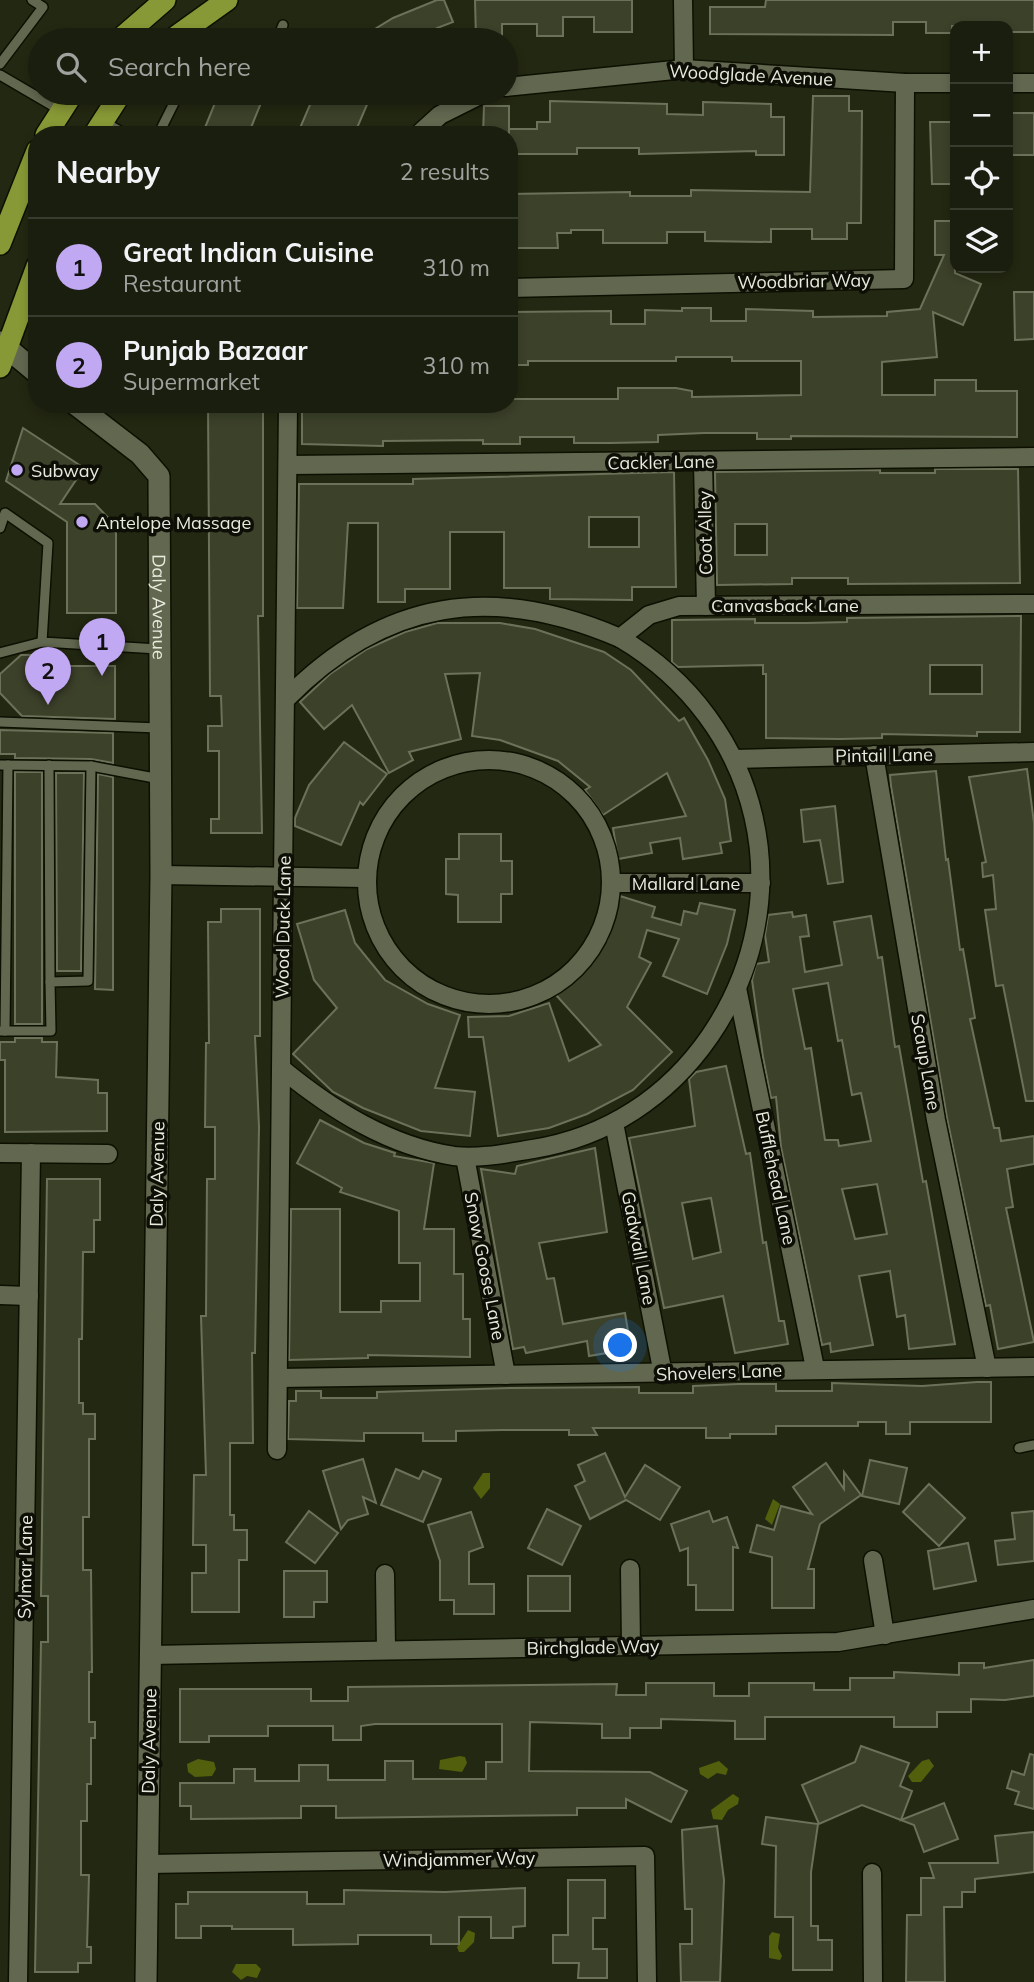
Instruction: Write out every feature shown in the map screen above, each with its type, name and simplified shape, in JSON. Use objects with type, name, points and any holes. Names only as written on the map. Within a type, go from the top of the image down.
[{"type":"main road","points":[[133,28],[165,0]]},
{"type":"main road","points":[[188,28],[227,0]]},
{"type":"main road","points":[[51,126],[64,105]]},
{"type":"main road","points":[[99,126],[113,105]]},
{"type":"main road","points":[[0,244],[28,174]]},
{"type":"main road","points":[[2,351],[28,288]]},
{"type":"street","points":[[683,0],[684,69]]},
{"type":"street","name":"Woodglade Avenue","points":[[518,86],[684,69],[905,83],[950,83]]},
{"type":"street","name":"Woodbriar Way","points":[[518,288],[904,279],[905,83]]},
{"type":"street","points":[[1013,83],[1034,83]]},
{"type":"street","points":[[428,126],[440,115],[460,105]]},
{"type":"street","points":[[2,351],[28,367]]},
{"type":"street","name":"Daly Avenue","points":[[92,413],[140,454],[159,476],[161,875],[146,1982]]},
{"type":"street","name":"Wood Duck Lane","points":[[277,1450],[288,413]]},
{"type":"street","name":"Cackler Lane","points":[[289,465],[1034,457]]},
{"type":"street","name":"Coot Alley","points":[[703,461],[706,606]]},
{"type":"street","name":"Canvasback Lane","points":[[620,638],[649,615],[665,608],[1034,604]]},
{"type":"street","points":[[282,1069],[368,1128],[425,1150],[465,1157],[553,1146],[614,1123],[646,1104],[674,1081],[710,1035],[737,988],[751,948],[761,883],[755,821],[734,759],[716,726],[666,670],[620,638],[550,612],[482,606],[445,609],[408,618],[352,643],[325,662],[286,699]]},
{"type":"street","name":"Pintail Lane","points":[[734,759],[1034,752]]},
{"type":"street","name":"Scaup Lane","points":[[874,755],[936,1120],[987,1368]]},
{"type":"street","name":"Mallard Lane","points":[[502,761],[545,774],[580,801],[603,839],[612,883],[603,927],[579,965],[542,992],[499,1003],[454,998],[432,990],[405,970],[383,943],[374,923],[366,878],[376,835],[401,798],[437,772],[458,764],[502,761]]},
{"type":"street","points":[[161,875],[366,878]]},
{"type":"street","name":"Mallard Lane","points":[[612,883],[761,883]]},
{"type":"street","name":"Bufflehead Lane","points":[[737,988],[815,1368]]},
{"type":"street","name":"Gadwall Lane","points":[[614,1123],[663,1374]]},
{"type":"street","points":[[0,1153],[108,1154]]},
{"type":"street","name":"Sylmar Lane","points":[[18,1982],[31,1153]]},
{"type":"street","name":"Snow Goose Lane","points":[[465,1157],[506,1375]]},
{"type":"street","points":[[0,1296],[29,1296]]},
{"type":"street","name":"Shovelers Lane","points":[[278,1378],[663,1374],[815,1368],[1034,1367]]},
{"type":"street","points":[[873,1560],[884,1635]]},
{"type":"street","points":[[630,1569],[631,1646]]},
{"type":"street","points":[[385,1573],[386,1650]]},
{"type":"street","name":"Birchglade Way","points":[[150,1655],[838,1642],[1034,1609]]},
{"type":"street","name":"Windjammer Way","points":[[147,1864],[645,1856],[647,1982]]},
{"type":"street","points":[[872,1873],[873,1982]]},
{"type":"lane","points":[[0,64],[43,7],[32,0]]},
{"type":"lane","points":[[0,75],[28,86]]},
{"type":"lane","points":[[162,126],[173,105]]},
{"type":"lane","points":[[0,528],[5,513],[48,543],[43,642]]},
{"type":"lane","points":[[0,653],[43,642],[158,649]]},
{"type":"lane","points":[[0,722],[160,729]]},
{"type":"lane","points":[[49,765],[51,1031],[2,1031],[4,765],[49,765],[91,766],[160,779]]},
{"type":"lane","points":[[50,982],[88,981],[91,766]]},
{"type":"lane","points":[[1019,1448],[1034,1444]]},
{"type":"shaded area","points":[[483,1473],[490,1473],[490,1488],[481,1499],[473,1488]]},
{"type":"shaded area","points":[[773,1499],[780,1504],[772,1525],[765,1519]]},
{"type":"shaded area","points":[[465,1757],[467,1763],[462,1772],[439,1769],[440,1760]]},
{"type":"shaded area","points":[[198,1759],[214,1762],[216,1769],[212,1776],[195,1777],[188,1772],[187,1764]]},
{"type":"shaded area","points":[[929,1759],[934,1766],[921,1782],[912,1782],[908,1776],[922,1761]]},
{"type":"shaded area","points":[[719,1761],[728,1769],[726,1775],[717,1773],[708,1779],[700,1774],[699,1768]]},
{"type":"shaded area","points":[[733,1794],[739,1798],[738,1804],[728,1810],[722,1820],[713,1819],[711,1810]]},
{"type":"shaded area","points":[[468,1930],[475,1933],[474,1942],[464,1952],[459,1952],[457,1947]]},
{"type":"shaded area","points":[[772,1932],[780,1934],[780,1960],[769,1958],[769,1936]]},
{"type":"shaded area","points":[[236,1964],[256,1964],[261,1969],[257,1978],[247,1976],[241,1980],[232,1972]]},
{"type":"building","points":[[437,0],[444,0],[453,22],[437,28],[377,28],[393,18]]},
{"type":"building","points":[[475,0],[632,0],[632,32],[594,32],[594,17],[563,17],[563,36],[537,36],[537,24],[502,24],[502,28],[476,28]]},
{"type":"building","points":[[766,0],[1034,0],[1034,32],[1013,32],[1013,21],[950,21],[950,33],[926,33],[926,22],[893,22],[893,35],[710,34],[710,7],[765,7]]},
{"type":"building","points":[[813,96],[849,96],[849,111],[862,111],[861,223],[847,223],[847,239],[812,239],[812,229],[771,229],[771,242],[705,241],[705,232],[667,232],[667,243],[603,243],[603,230],[571,230],[571,233],[557,233],[558,248],[518,248],[518,194],[630,192],[630,196],[691,196],[691,190],[810,192]]},
{"type":"building","points":[[550,101],[667,104],[667,114],[703,115],[703,102],[771,104],[771,117],[784,117],[784,155],[756,155],[756,151],[639,154],[639,148],[577,148],[577,154],[518,154],[518,129],[537,129],[537,122],[550,122]]},
{"type":"building","points":[[214,105],[260,105],[252,126],[206,126]]},
{"type":"building","points":[[310,105],[367,105],[358,126],[301,126]]},
{"type":"building","points":[[484,106],[509,106],[509,126],[483,126]]},
{"type":"building","points":[[1013,113],[1034,113],[1034,155],[1013,155]]},
{"type":"building","points":[[930,122],[950,122],[950,184],[932,184]]},
{"type":"building","points":[[935,221],[950,221],[950,273],[981,284],[963,325],[933,312],[937,357],[882,362],[882,395],[935,395],[935,380],[976,380],[976,391],[1017,391],[1017,437],[791,436],[791,439],[757,439],[757,433],[704,433],[658,435],[658,442],[574,443],[574,437],[520,437],[520,444],[483,444],[483,440],[383,441],[383,446],[302,444],[302,413],[518,413],[518,399],[618,399],[618,388],[676,388],[692,391],[692,397],[801,395],[801,361],[732,361],[732,357],[676,357],[676,361],[528,361],[528,365],[518,365],[518,312],[611,311],[611,324],[645,324],[645,310],[682,311],[682,308],[711,308],[711,321],[746,321],[746,309],[813,311],[813,317],[887,316],[887,312],[920,309],[944,255],[935,255]]},
{"type":"building","points":[[1014,292],[1034,292],[1034,339],[1015,340]]},
{"type":"building","points":[[208,413],[263,413],[263,616],[258,616],[262,833],[211,833],[211,819],[219,819],[219,751],[208,751],[208,726],[222,726],[221,696],[210,696]]},
{"type":"building","points":[[23,428],[84,468],[60,504],[95,504],[116,526],[116,613],[67,613],[67,522],[6,481]]},
{"type":"building","points":[[935,469],[1018,469],[1020,583],[848,584],[848,578],[792,578],[792,584],[717,585],[715,472],[880,470],[880,473],[935,473]],"holes":[[[735,524],[767,524],[767,555],[735,555]]]},
{"type":"building","points":[[674,472],[676,587],[632,587],[632,600],[550,599],[550,588],[504,588],[504,532],[450,532],[450,589],[405,589],[405,602],[378,602],[378,523],[348,523],[343,608],[297,608],[299,484],[413,484],[413,479]],"holes":[[[589,517],[639,517],[639,547],[589,547]]]},
{"type":"building","points":[[1021,616],[1020,732],[977,732],[977,736],[882,734],[882,738],[766,738],[766,674],[763,674],[763,665],[678,667],[672,662],[672,620],[755,619],[755,623],[807,623],[847,622],[847,618]],"holes":[[[930,665],[982,665],[982,694],[930,694]]]},
{"type":"building","points":[[437,623],[500,623],[535,629],[604,652],[631,670],[679,721],[684,718],[708,760],[725,799],[731,841],[720,843],[722,853],[683,859],[680,838],[650,843],[652,853],[618,859],[613,828],[686,816],[667,773],[603,815],[585,790],[590,787],[558,761],[500,740],[472,736],[480,673],[445,674],[461,739],[409,752],[413,760],[389,773],[352,705],[324,729],[300,702],[330,674],[367,649],[405,632]]},
{"type":"building","points":[[21,655],[33,655],[52,674],[60,666],[115,666],[115,719],[22,716],[0,693],[0,674]]},
{"type":"building","points":[[0,730],[113,733],[113,763],[91,759],[15,758],[15,754],[0,754]]},
{"type":"building","points":[[344,742],[387,774],[363,805],[360,802],[341,845],[295,826],[295,818],[309,785]]},
{"type":"building","points":[[1027,769],[1034,823],[1034,1101],[1026,1101],[1003,985],[996,986],[985,910],[996,909],[993,875],[983,877],[982,863],[986,862],[969,777]]},
{"type":"building","points":[[936,771],[960,950],[963,949],[975,1018],[970,1019],[994,1128],[999,1128],[1001,1141],[1034,1136],[1034,1164],[1007,1169],[1013,1207],[1006,1208],[1034,1342],[998,1349],[990,1305],[986,1306],[947,1118],[891,786],[890,775]]},
{"type":"building","points":[[15,772],[42,772],[42,1024],[15,1024]]},
{"type":"building","points":[[56,773],[84,773],[81,971],[57,971]]},
{"type":"building","points":[[98,774],[113,777],[113,990],[95,989]]},
{"type":"building","points":[[835,806],[843,882],[828,884],[820,840],[804,842],[801,810]]},
{"type":"building","points":[[459,834],[501,834],[501,861],[512,861],[512,894],[501,894],[501,922],[458,922],[458,895],[446,894],[446,859],[459,859]]},
{"type":"building","points":[[620,896],[655,907],[652,917],[681,925],[684,911],[697,914],[700,903],[735,910],[727,944],[707,994],[663,976],[679,939],[647,930],[639,957],[651,963],[627,1007],[672,1052],[633,1090],[587,1114],[549,1128],[498,1136],[483,1037],[469,1037],[468,1017],[509,1016],[549,1003],[569,1061],[601,1045],[556,995],[588,966],[604,938],[607,940]]},
{"type":"building","points":[[221,909],[260,909],[260,1036],[255,1036],[259,1127],[255,1353],[252,1353],[253,1443],[230,1443],[230,1515],[234,1515],[234,1530],[247,1530],[247,1560],[239,1560],[239,1612],[192,1612],[192,1573],[206,1573],[206,1545],[193,1545],[194,1475],[206,1475],[201,1316],[206,1316],[207,1179],[215,1179],[215,1127],[205,1127],[206,1043],[209,1043],[208,922],[221,922]]},
{"type":"building","points":[[345,910],[355,943],[385,980],[428,1004],[460,1015],[435,1088],[475,1092],[470,1136],[421,1131],[363,1108],[333,1092],[293,1054],[337,1008],[314,980],[297,924]]},
{"type":"building","points":[[792,912],[793,917],[806,915],[809,936],[800,937],[805,972],[842,965],[834,922],[871,916],[878,958],[882,957],[895,1047],[899,1046],[923,1182],[926,1181],[955,1344],[909,1349],[905,1315],[897,1317],[890,1271],[859,1276],[873,1345],[831,1352],[830,1343],[822,1345],[781,1147],[776,1097],[771,1098],[763,1057],[752,980],[756,964],[769,962],[765,935],[768,915]],"holes":[[[828,983],[838,1041],[842,1040],[852,1095],[861,1093],[871,1141],[839,1146],[838,1140],[825,1140],[811,1048],[805,1049],[793,989]],[[877,1184],[887,1234],[855,1239],[842,1189]]]},
{"type":"building","points":[[15,1038],[42,1038],[42,1042],[57,1042],[56,1077],[98,1080],[98,1093],[107,1093],[107,1131],[5,1132],[5,1060],[0,1060],[0,1042],[15,1042]]},
{"type":"building","points":[[726,1066],[746,1154],[750,1153],[763,1243],[766,1242],[779,1321],[784,1321],[788,1344],[735,1353],[723,1296],[664,1308],[629,1138],[695,1126],[689,1079],[696,1072]],"holes":[[[711,1198],[721,1252],[693,1259],[682,1203]]]},
{"type":"building","points":[[320,1120],[364,1143],[395,1153],[394,1156],[434,1163],[424,1229],[454,1229],[454,1274],[463,1274],[463,1319],[470,1319],[470,1357],[368,1355],[368,1358],[289,1360],[291,1209],[340,1209],[340,1312],[381,1312],[381,1301],[420,1301],[420,1263],[399,1263],[399,1211],[340,1192],[342,1188],[297,1163]]},
{"type":"building","points":[[595,1148],[607,1232],[539,1243],[547,1279],[554,1278],[563,1324],[625,1313],[631,1349],[589,1356],[587,1341],[526,1353],[524,1347],[513,1349],[481,1169],[515,1174],[517,1166]]},
{"type":"building","points":[[47,1179],[100,1179],[100,1220],[94,1220],[94,1252],[83,1252],[82,1339],[79,1339],[79,1403],[83,1403],[83,1414],[95,1414],[95,1439],[89,1439],[89,1517],[83,1517],[83,1570],[91,1570],[92,1672],[89,1672],[89,1722],[95,1722],[95,1738],[91,1738],[91,1784],[87,1784],[87,1821],[81,1821],[81,1875],[89,1875],[87,1947],[91,1947],[91,1963],[78,1963],[78,1972],[35,1972],[41,1642],[48,1642],[48,1596],[41,1596]]},
{"type":"building","points":[[991,1382],[991,1422],[910,1422],[910,1434],[886,1434],[886,1422],[858,1422],[858,1426],[776,1426],[776,1434],[730,1434],[730,1438],[706,1438],[706,1428],[593,1428],[597,1435],[569,1435],[569,1430],[502,1430],[456,1431],[456,1441],[423,1441],[423,1433],[364,1433],[364,1441],[288,1439],[289,1401],[296,1401],[296,1391],[321,1391],[321,1398],[377,1398],[377,1392],[510,1388],[639,1387],[639,1393],[693,1393],[693,1386],[739,1384],[776,1384],[776,1391],[832,1391],[832,1383],[922,1386]]},
{"type":"building","points":[[605,1453],[625,1497],[645,1465],[680,1487],[660,1520],[626,1500],[590,1519],[575,1486],[585,1481],[578,1465]]},
{"type":"building","points":[[363,1459],[376,1503],[363,1497],[368,1514],[348,1520],[341,1529],[323,1471]]},
{"type":"building","points":[[870,1460],[907,1468],[899,1504],[862,1496]]},
{"type":"building","points":[[826,1463],[844,1489],[844,1472],[861,1495],[820,1524],[808,1569],[814,1569],[814,1608],[772,1608],[772,1557],[750,1552],[757,1525],[774,1530],[781,1506],[812,1514],[793,1487]]},
{"type":"building","points":[[396,1469],[419,1479],[423,1471],[441,1479],[423,1522],[381,1505]]},
{"type":"building","points":[[929,1484],[965,1518],[939,1546],[903,1512]]},
{"type":"building","points":[[547,1509],[581,1526],[562,1565],[528,1548]]},
{"type":"building","points":[[309,1511],[338,1533],[315,1563],[286,1542]]},
{"type":"building","points":[[709,1511],[713,1522],[727,1517],[738,1548],[733,1547],[733,1610],[696,1610],[696,1585],[688,1585],[688,1548],[680,1551],[671,1524]]},
{"type":"building","points":[[1034,1511],[1034,1561],[998,1565],[995,1541],[1015,1539],[1012,1513]]},
{"type":"building","points":[[471,1512],[483,1547],[469,1552],[469,1584],[494,1584],[494,1614],[454,1614],[454,1600],[440,1600],[440,1561],[428,1525]]},
{"type":"building","points":[[968,1543],[976,1581],[934,1589],[928,1551]]},
{"type":"building","points":[[284,1571],[327,1571],[327,1602],[314,1602],[314,1617],[284,1617]]},
{"type":"building","points":[[528,1576],[570,1576],[570,1611],[528,1611]]},
{"type":"building","points":[[1034,1660],[1034,1696],[1005,1700],[971,1699],[971,1712],[937,1712],[937,1727],[894,1727],[894,1717],[765,1717],[765,1739],[735,1739],[735,1721],[661,1719],[661,1728],[630,1728],[630,1738],[602,1738],[602,1724],[530,1722],[529,1771],[650,1772],[687,1791],[671,1822],[626,1799],[626,1808],[577,1808],[577,1815],[336,1818],[336,1806],[301,1806],[301,1818],[191,1819],[191,1806],[180,1806],[180,1783],[234,1783],[234,1769],[255,1769],[255,1781],[299,1781],[299,1765],[328,1765],[328,1780],[385,1780],[385,1761],[413,1761],[413,1779],[486,1779],[486,1762],[502,1762],[502,1724],[375,1724],[361,1726],[361,1740],[333,1740],[333,1726],[268,1726],[268,1736],[209,1736],[209,1742],[180,1742],[180,1689],[311,1689],[311,1701],[348,1701],[348,1687],[617,1684],[616,1695],[646,1695],[646,1683],[714,1683],[714,1696],[749,1696],[749,1683],[814,1683],[814,1690],[850,1690],[850,1678],[894,1678],[894,1672],[959,1675],[959,1663],[984,1663],[984,1668]]},
{"type":"building","points":[[861,1746],[909,1763],[900,1786],[912,1791],[901,1820],[862,1805],[819,1824],[802,1785],[855,1762]]},
{"type":"building","points":[[1030,1754],[1034,1755],[1034,1809],[1015,1804],[1019,1792],[1007,1788],[1012,1771],[1024,1775]]},
{"type":"building","points":[[944,1803],[958,1839],[924,1852],[914,1825],[901,1820]]},
{"type":"building","points":[[766,1817],[818,1824],[811,1872],[811,1926],[818,1926],[818,1940],[832,1940],[832,1970],[793,1970],[793,1917],[775,1917],[776,1846],[762,1844]]},
{"type":"building","points":[[717,1826],[724,1880],[720,1982],[681,1982],[680,1944],[692,1944],[692,1909],[685,1909],[682,1830]]},
{"type":"building","points":[[1034,1832],[1034,1872],[975,1879],[975,1892],[962,1892],[962,1907],[944,1907],[945,1982],[906,1982],[907,1915],[921,1915],[921,1878],[934,1878],[929,1863],[998,1863],[995,1836]]},
{"type":"building","points":[[568,1880],[605,1880],[605,1918],[593,1918],[593,1949],[607,1949],[607,1978],[578,1978],[579,1963],[553,1963],[553,1935],[568,1935]]},
{"type":"building","points":[[525,1888],[525,1926],[513,1927],[513,1938],[491,1938],[491,1917],[459,1917],[459,1944],[431,1944],[431,1935],[358,1935],[358,1944],[293,1945],[293,1929],[232,1929],[232,1926],[201,1926],[201,1938],[176,1938],[176,1904],[188,1904],[188,1892],[307,1892],[307,1904],[344,1904],[344,1890],[445,1892]]},
{"type":"place","name":"Subway","points":[[17,470]]},
{"type":"place","name":"Antelope Massage","points":[[82,522]]},
{"type":"place","name":"Great Indian Cuisine","points":[[102,676]]},
{"type":"place","name":"Punjab Bazaar","points":[[48,705]]}]
